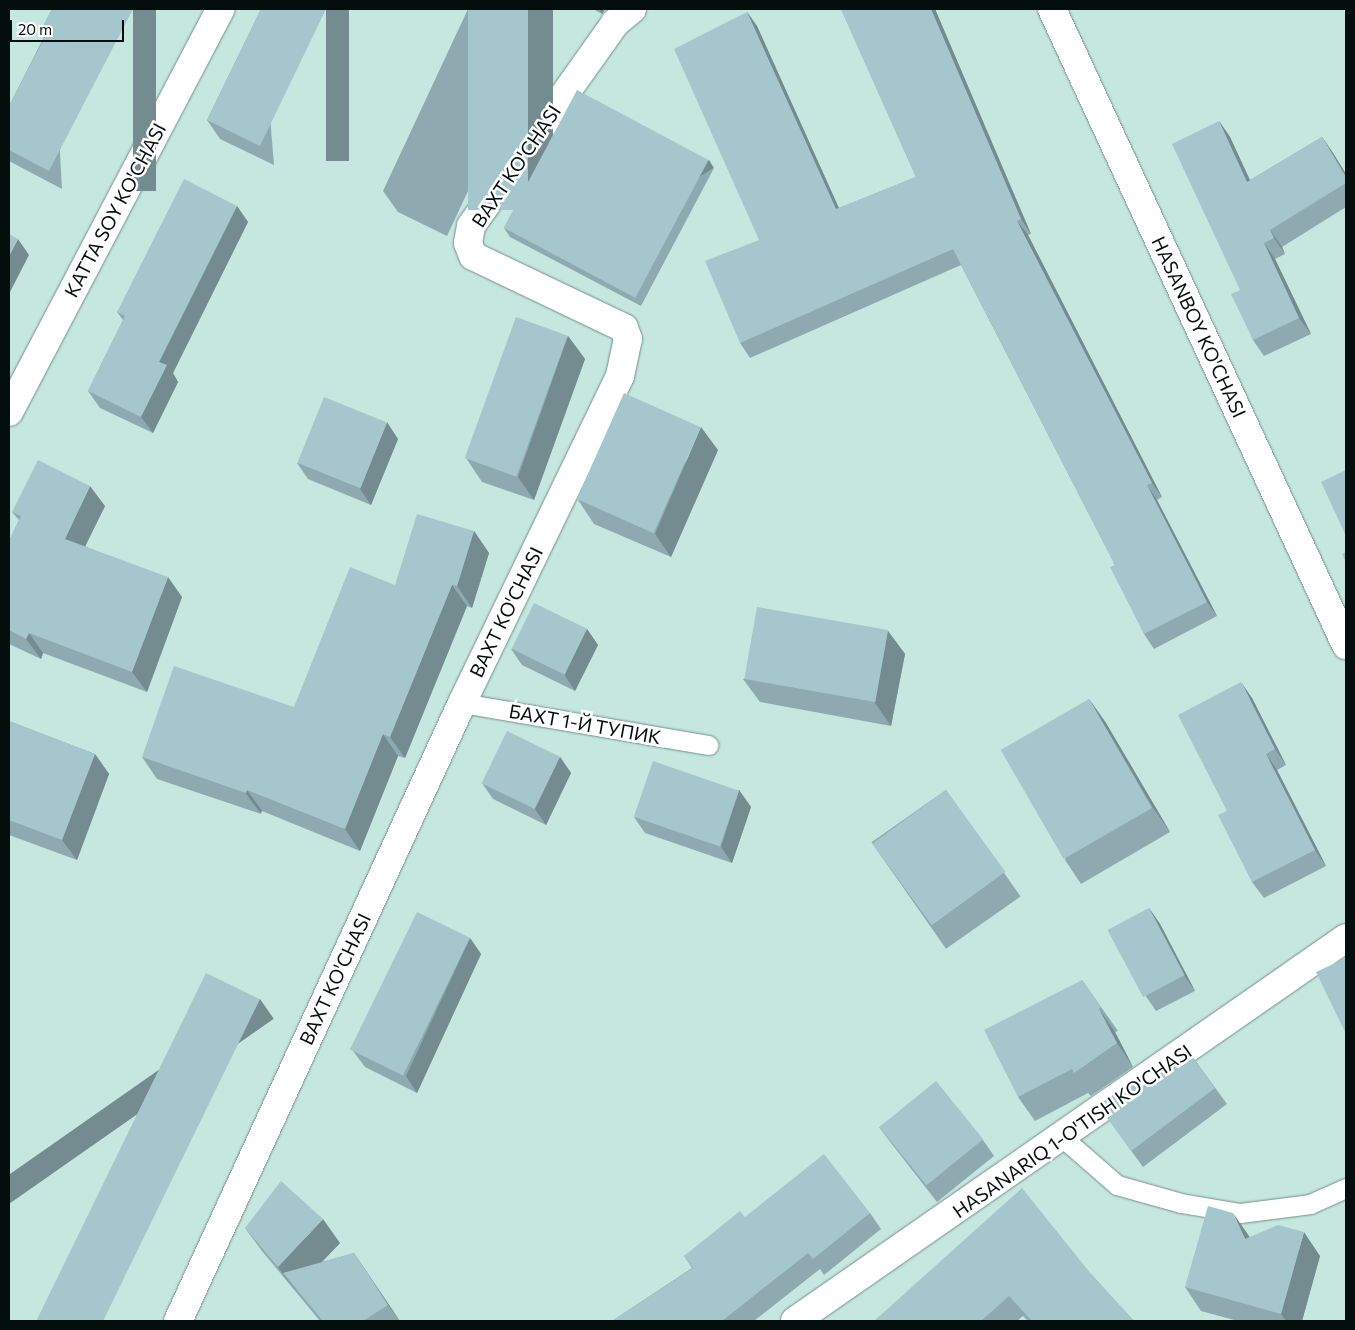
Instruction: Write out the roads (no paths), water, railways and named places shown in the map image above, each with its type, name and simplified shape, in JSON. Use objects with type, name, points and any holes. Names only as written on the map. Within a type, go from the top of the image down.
[{"type":"street","name":"KATTA SOY KO'CHASI","points":[[9,412],[221,9]]},
{"type":"street","name":"BAXT KO'CHASI","points":[[178,1321],[462,702],[620,376],[628,339],[624,328],[473,256],[468,243],[472,226],[615,23],[632,9]]},
{"type":"street","name":"HASANBOY KO'CHASI","points":[[1052,9],[1346,645]]},
{"type":"street","name":"HASANARIQ 1-O'TISH KO'CHASI","points":[[796,1321],[1063,1138],[1346,938]]},
{"type":"lane","name":"БАХТ 1-Й ТУПИК","points":[[462,702],[708,745]]},
{"type":"lane","points":[[1063,1138],[1117,1185],[1181,1203],[1240,1213],[1310,1204],[1346,1188]]}]
